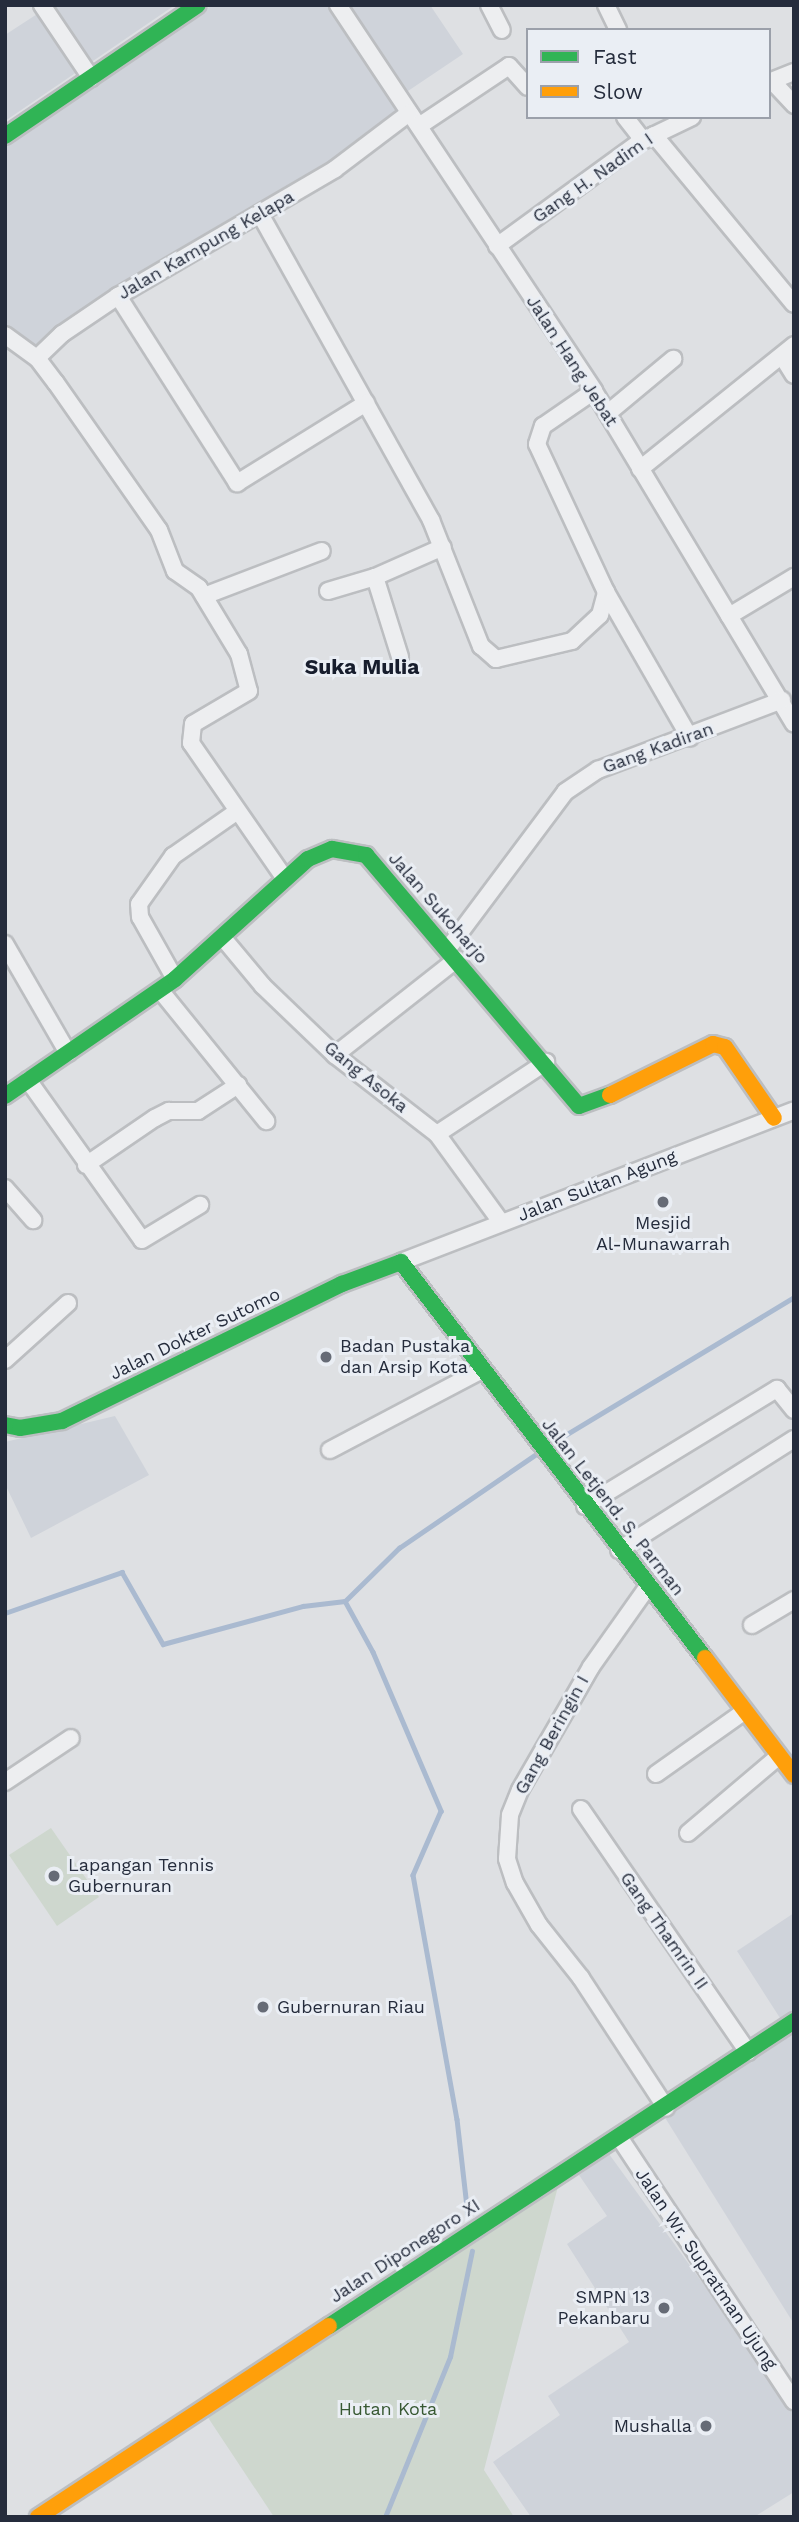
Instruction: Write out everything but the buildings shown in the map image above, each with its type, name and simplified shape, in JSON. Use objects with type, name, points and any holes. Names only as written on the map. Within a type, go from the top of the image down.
[{"type":"street","points":[[42,5],[91,78]]},
{"type":"street","points":[[5,136],[198,5]]},
{"type":"street","name":"Jalan Hang Jebat","points":[[338,5],[608,413],[794,724]]},
{"type":"street","points":[[489,5],[502,30]]},
{"type":"street","points":[[606,5],[617,28]]},
{"type":"street","name":"Jalan Kampung Kelapa","points":[[37,358],[62,334],[118,296],[260,214],[414,119],[509,66],[526,85]]},
{"type":"street","points":[[794,72],[771,81],[794,105]]},
{"type":"street","points":[[627,119],[648,138],[794,304]]},
{"type":"street","name":"Gang H. Nadim I","points":[[497,246],[648,138],[688,119]]},
{"type":"street","points":[[260,214],[443,547],[481,646],[496,659],[572,641],[600,615],[606,593]]},
{"type":"street","points":[[118,296],[237,483],[366,403]]},
{"type":"street","points":[[5,335],[37,358],[159,530],[175,571],[195,583],[239,654],[250,687],[242,697],[193,724],[191,743],[285,879]]},
{"type":"street","points":[[640,469],[788,350],[794,375]]},
{"type":"street","points":[[608,413],[673,359]]},
{"type":"street","points":[[594,391],[543,426],[537,444],[606,593],[690,738]]},
{"type":"street","points":[[328,591],[375,577],[443,547]]},
{"type":"street","points":[[204,596],[322,551]]},
{"type":"street","points":[[375,577],[400,657]]},
{"type":"street","points":[[729,616],[794,577]]},
{"type":"street","name":"Gang Kadiran","points":[[335,1055],[452,954],[565,792],[598,770],[690,738],[782,700]]},
{"type":"street","points":[[175,979],[140,918],[139,904],[173,856],[236,811]]},
{"type":"street","name":"Jalan Sukoharjo","points":[[5,1096],[175,979],[308,859],[325,851],[366,855],[546,1062],[573,1101],[588,1106],[719,1044],[774,1118]]},
{"type":"street","name":"Gang Asoka","points":[[223,938],[263,986],[335,1055],[437,1135],[501,1223]]},
{"type":"street","points":[[6,948],[68,1053]]},
{"type":"street","points":[[160,990],[266,1121]]},
{"type":"street","points":[[437,1135],[546,1062]]},
{"type":"street","points":[[28,1080],[142,1240],[200,1205]]},
{"type":"street","points":[[86,1165],[155,1118],[169,1111],[198,1111],[238,1085]]},
{"type":"street","name":"Jalan Sultan Agung","points":[[401,1262],[794,1110]]},
{"type":"street","points":[[5,1188],[33,1220]]},
{"type":"street","name":"Jalan Letjend. S. Parman","points":[[401,1262],[794,1776]]},
{"type":"street","name":"Jalan Dokter Sutomo","points":[[6,1426],[62,1422],[342,1284],[401,1262]]},
{"type":"street","points":[[5,1360],[68,1303]]},
{"type":"street","points":[[330,1450],[482,1370]]},
{"type":"street","points":[[585,1506],[777,1389],[794,1410]]},
{"type":"street","points":[[619,1550],[794,1439]]},
{"type":"street","name":"Gang Beringin I","points":[[649,1585],[584,1678],[520,1790],[510,1815],[507,1859],[515,1884],[539,1925],[581,1978],[666,2108]]},
{"type":"street","points":[[752,1625],[794,1600]]},
{"type":"street","points":[[656,1774],[744,1710]]},
{"type":"street","points":[[5,1782],[71,1738]]},
{"type":"street","points":[[688,1833],[779,1756]]},
{"type":"street","name":"Gang Thamrin II","points":[[582,1810],[748,2052]]},
{"type":"street","name":"Jalan Diponegoro XI","points":[[38,2517],[444,2248],[666,2108],[794,2021]]},
{"type":"street","name":"Jalan Wr. Supratman Ujung","points":[[619,2137],[794,2401]]},
{"type":"shaded area","points":[[51,5],[175,5],[5,121],[5,35]]},
{"type":"shaded area","points":[[212,5],[430,5],[463,54],[405,93],[398,113],[338,156],[159,261],[37,347],[23,340],[5,326],[5,146]]},
{"type":"shaded area","points":[[115,1416],[149,1475],[31,1538],[5,1484],[5,1442]]},
{"type":"shaded area","points":[[794,1913],[794,2324],[664,2116],[789,2032],[737,1951]]},
{"type":"shaded area","name":"SMPN 13 Pekanbaru","points":[[609,2154],[794,2409],[794,2492],[754,2517],[531,2517],[493,2462],[560,2415],[548,2396],[629,2342],[567,2244],[607,2216],[579,2175]]},
{"type":"green space","name":"Lapangan Tennis Gubernuran","points":[[51,1828],[99,1897],[57,1926],[9,1855]]},
{"type":"green space","name":"Hutan Kota","points":[[561,2175],[484,2470],[514,2517],[274,2517],[201,2407]]},
{"type":"waterway","points":[[549,1445],[794,1297]]},
{"type":"waterway","points":[[5,1613],[122,1572],[163,1644],[303,1606],[345,1601],[399,1548],[539,1452]]},
{"type":"waterway","points":[[345,1601],[373,1652],[441,1811],[413,1875],[457,2119],[468,2215]]},
{"type":"waterway","points":[[385,2517],[450,2357],[472,2251]]},
{"type":"traffic: fast","points":[[5,136],[198,5]]},
{"type":"traffic: fast","points":[[5,1096],[175,979],[308,859],[332,849],[366,855],[579,1106],[610,1095]]},
{"type":"traffic: fast","points":[[5,1425],[20,1428],[62,1421],[342,1284],[401,1262],[705,1658]]},
{"type":"traffic: fast","points":[[329,2326],[794,2021]]},
{"type":"traffic: slow","points":[[610,1095],[713,1044],[725,1047],[774,1118]]},
{"type":"traffic: slow","points":[[705,1658],[794,1775]]},
{"type":"traffic: slow","points":[[38,2517],[329,2326]]},
{"type":"place","name":"Mesjid Al-Munawarrah","points":[[663,1202]]},
{"type":"place","name":"Badan Pustaka dan Arsip Kota","points":[[326,1357]]},
{"type":"place","name":"Lapangan Tennis Gubernuran","points":[[54,1876]]},
{"type":"place","name":"Gubernuran Riau","points":[[263,2007]]},
{"type":"place","name":"SMPN 13 Pekanbaru","points":[[664,2308]]},
{"type":"place","name":"Mushalla","points":[[706,2426]]},
{"type":"district","name":"Suka Mulia","points":[[362,667]]}]
